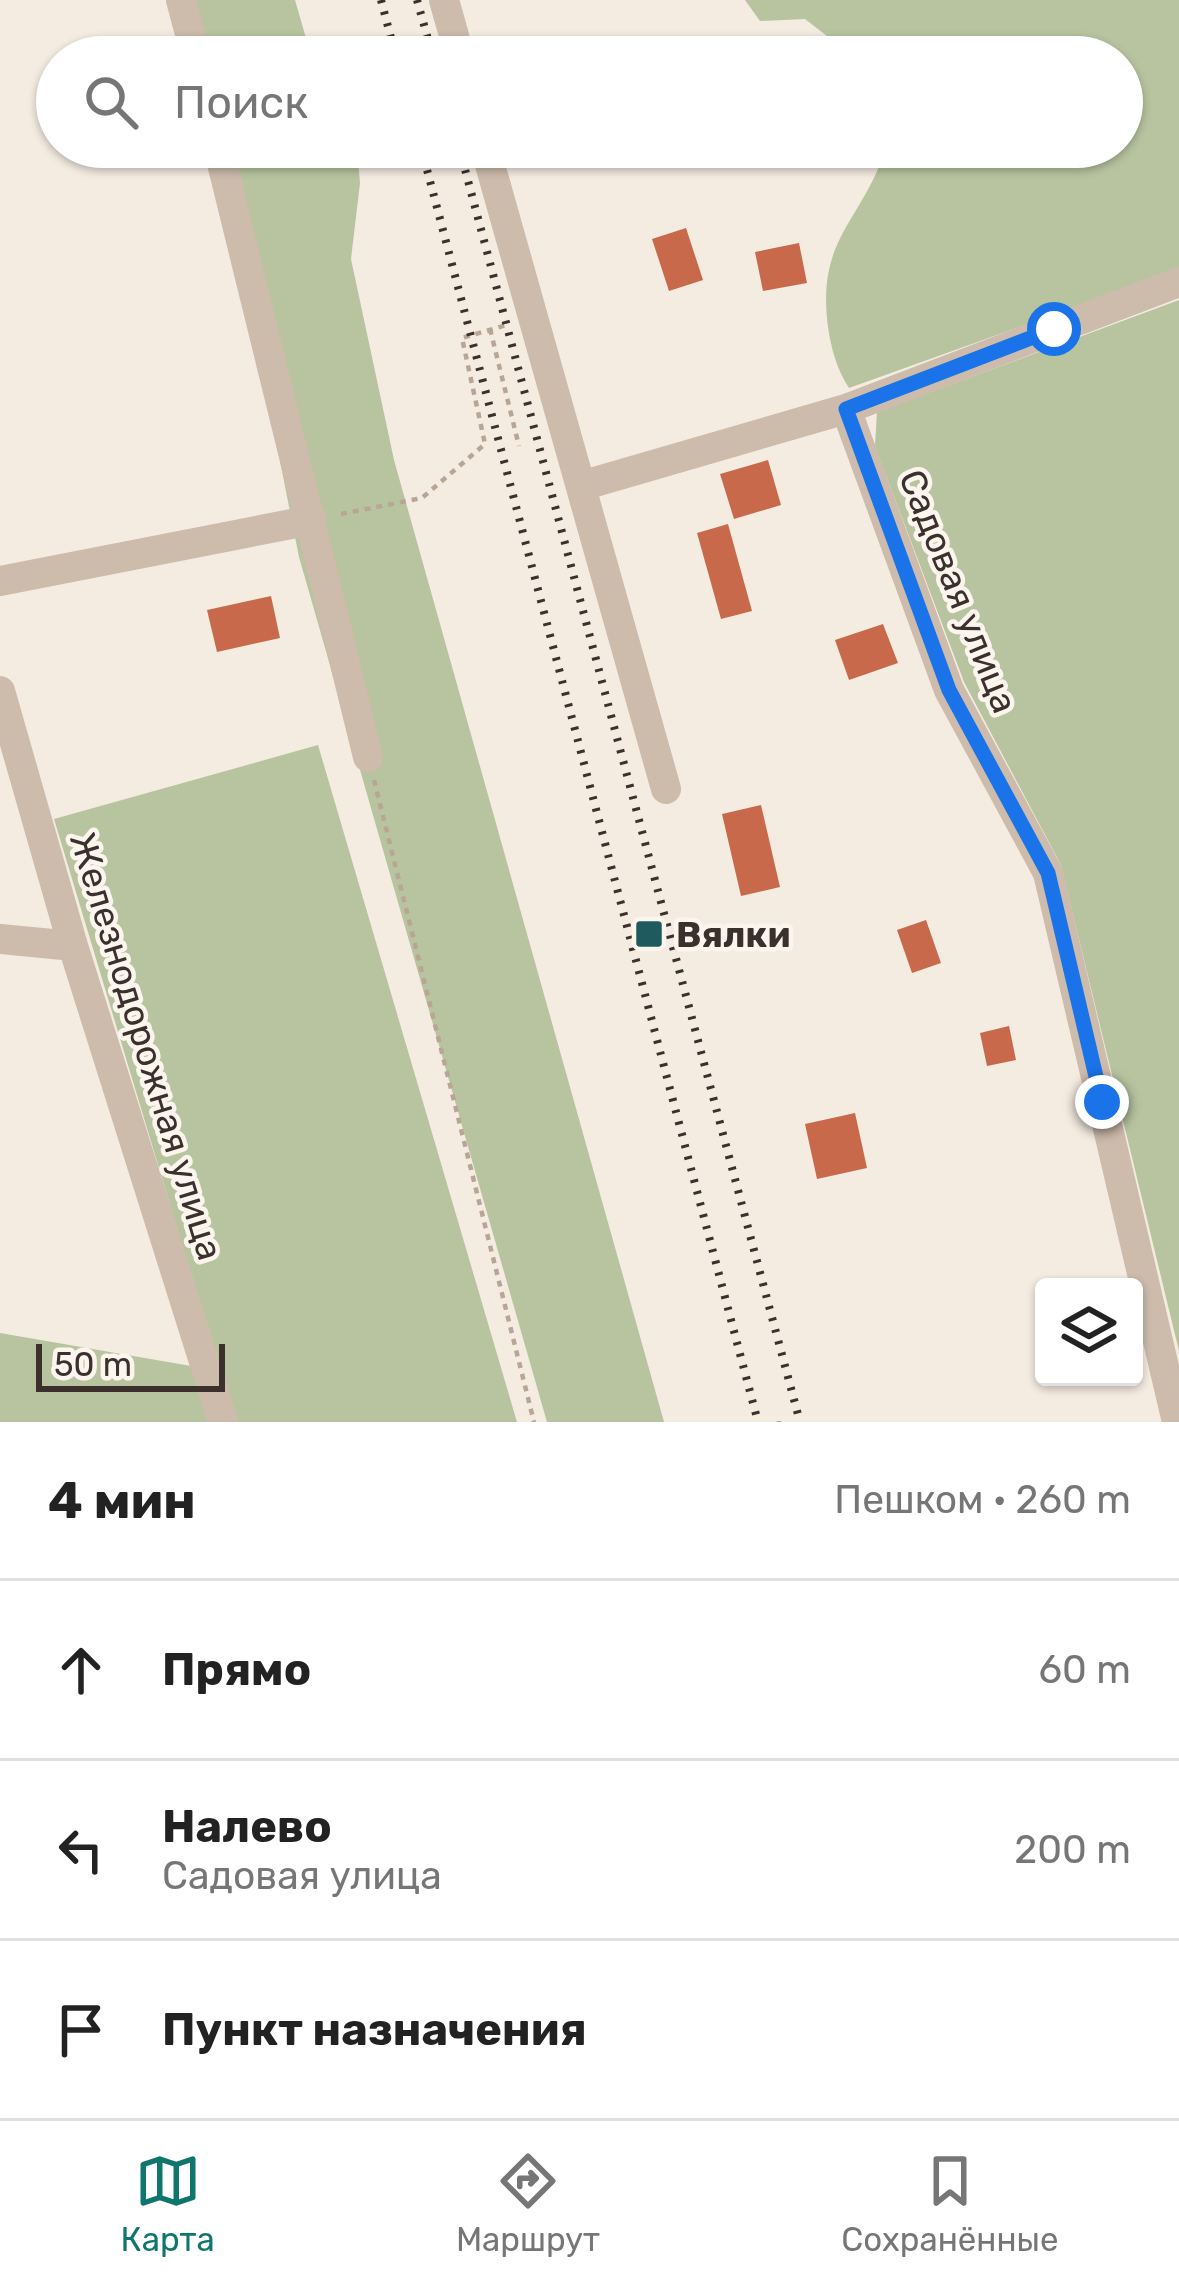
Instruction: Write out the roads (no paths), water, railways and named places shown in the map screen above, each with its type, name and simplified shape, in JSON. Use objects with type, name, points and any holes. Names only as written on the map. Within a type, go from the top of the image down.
[{"type":"street","points":[[182,0],[191,36]]},
{"type":"street","points":[[444,0],[454,36]]},
{"type":"street","points":[[223,168],[368,757]]},
{"type":"street","points":[[491,168],[666,789]]},
{"type":"street","points":[[581,486],[846,409],[1179,282]]},
{"type":"street","name":"Садовая улица","points":[[846,409],[949,690],[1048,873],[1177,1422]]},
{"type":"street","points":[[0,581],[312,520]]},
{"type":"street","name":"Железнодорожная улица","points":[[0,691],[73,946],[223,1422]]},
{"type":"street","points":[[0,939],[73,946]]},
{"type":"railway","points":[[381,0],[390,36]]},
{"type":"railway","points":[[417,0],[427,36]]},
{"type":"railway","points":[[427,168],[758,1422]]},
{"type":"railway","points":[[465,168],[800,1422]]},
{"type":"place","name":"Вялки","points":[[649,934]]}]
